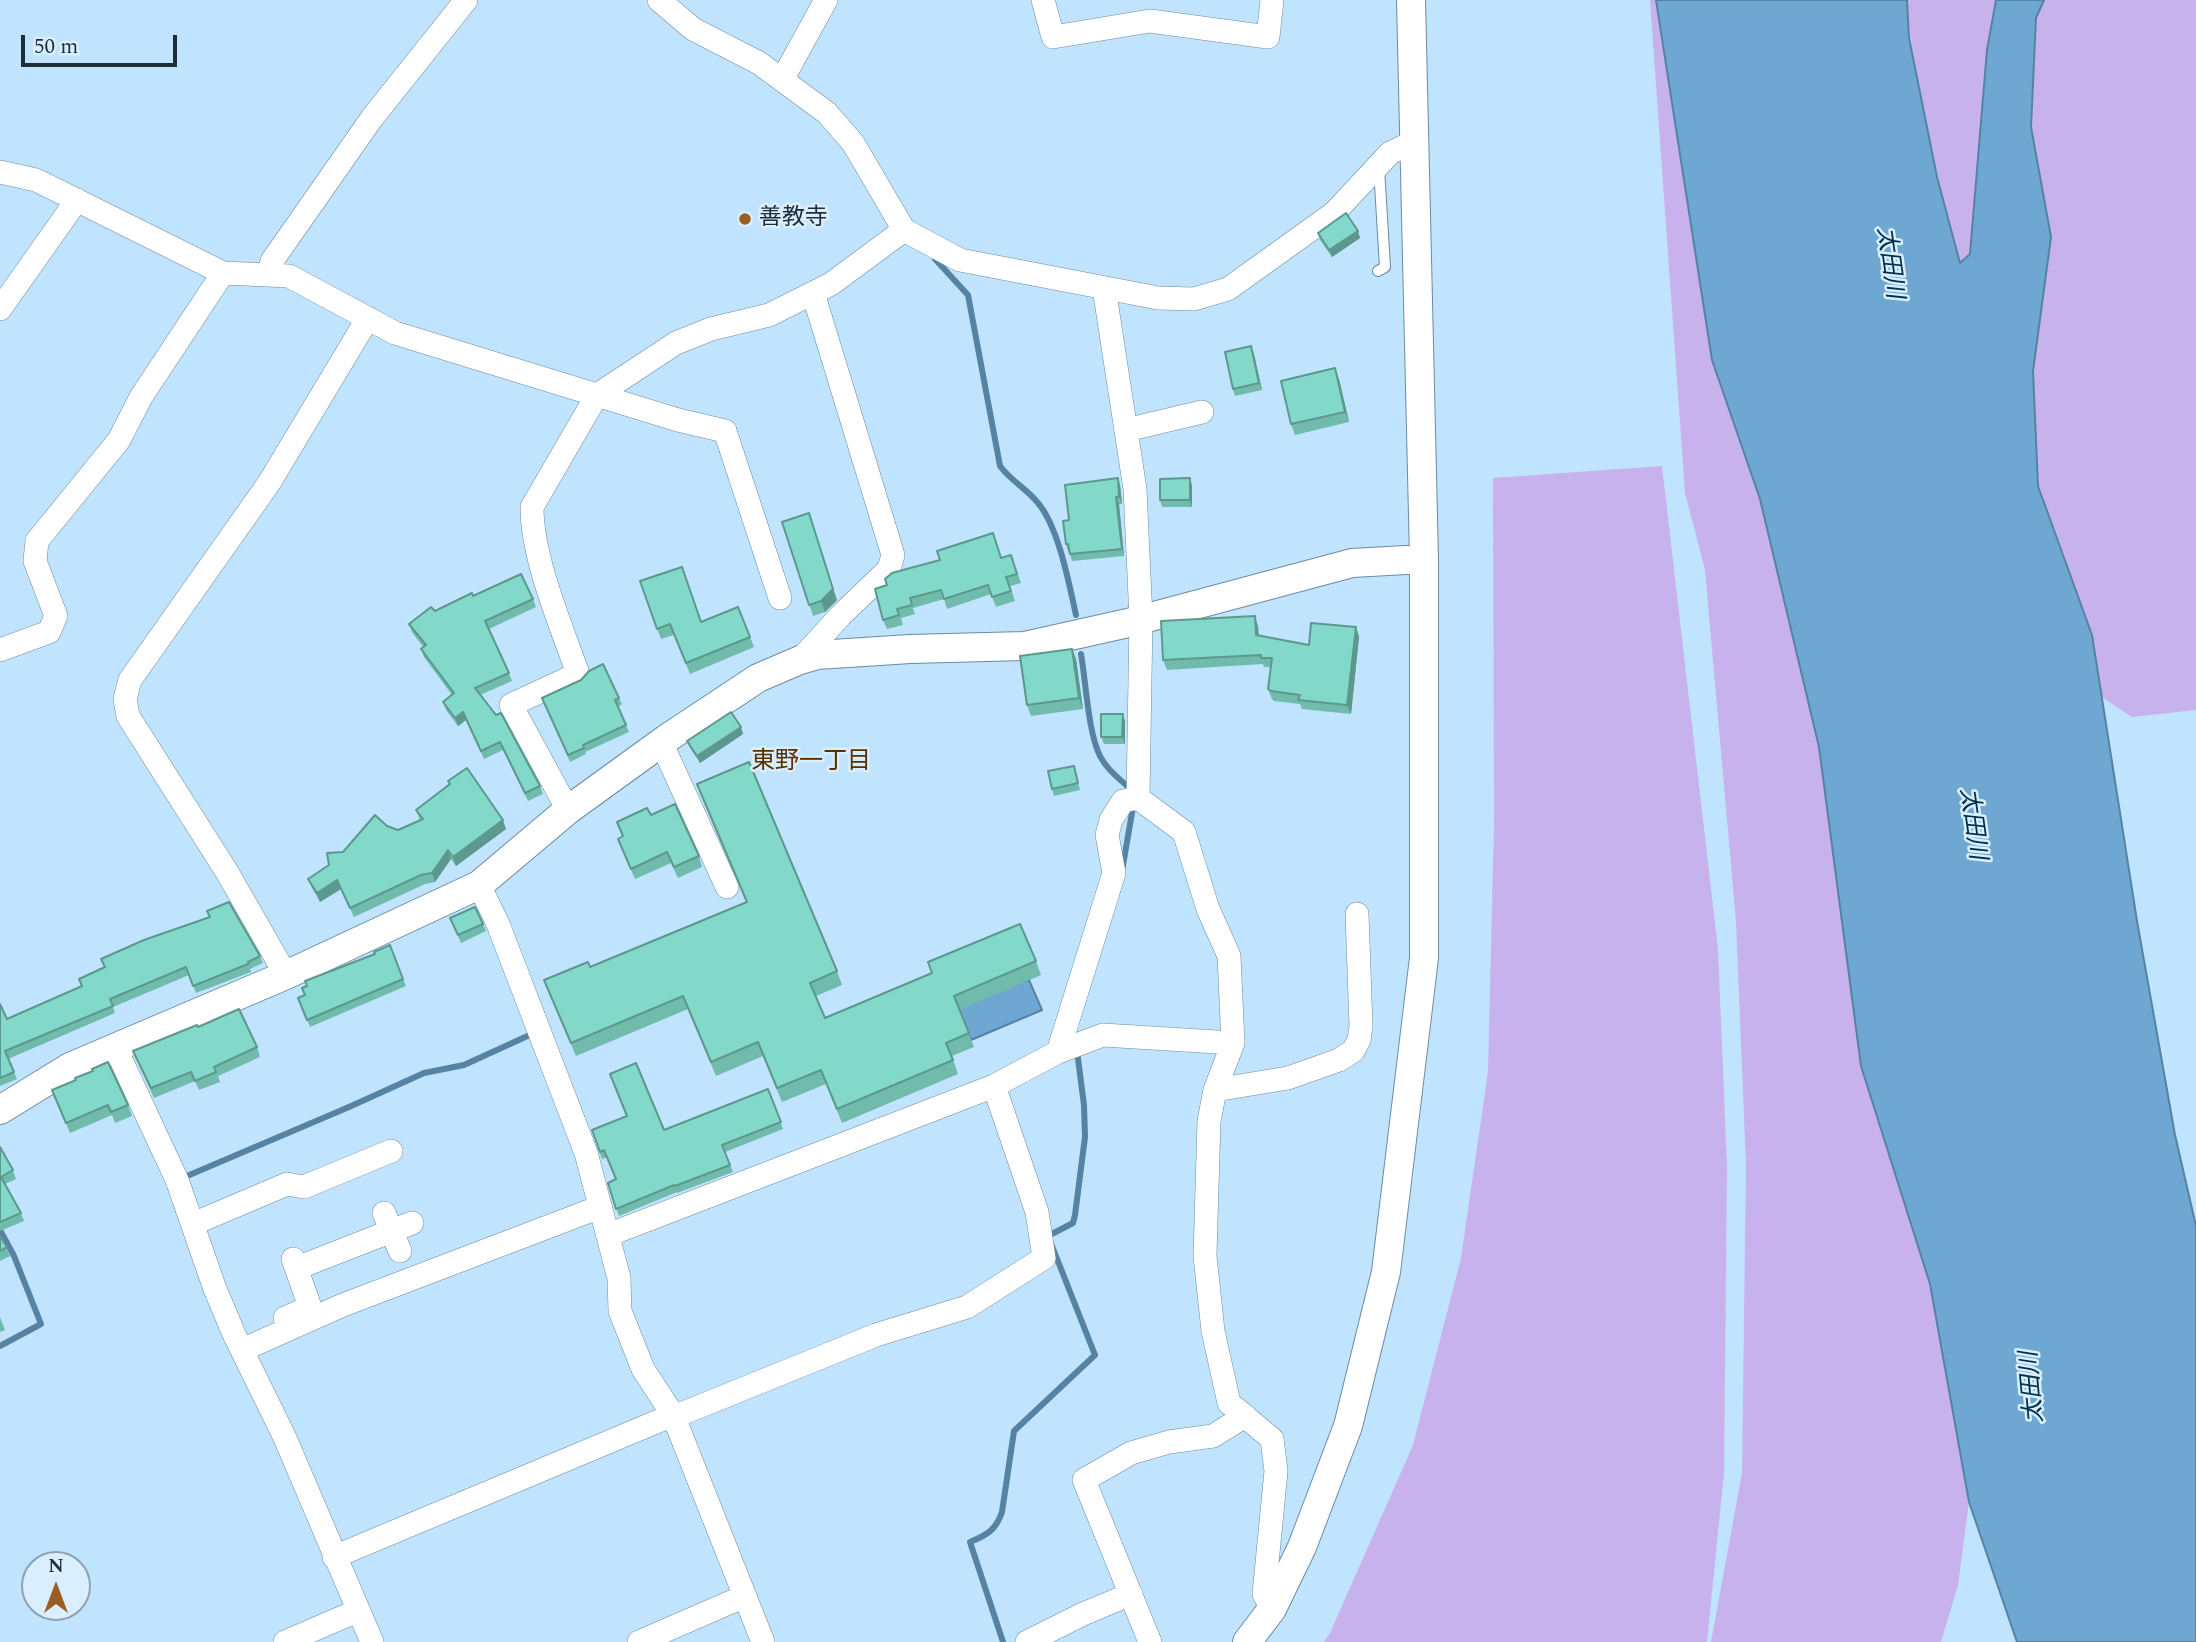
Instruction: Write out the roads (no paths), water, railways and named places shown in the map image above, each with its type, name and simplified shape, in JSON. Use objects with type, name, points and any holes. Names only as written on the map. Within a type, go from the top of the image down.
[{"type":"street","points":[[269,275],[272,261],[372,118],[466,0]]},
{"type":"street","points":[[659,0],[693,29],[759,63],[827,113],[853,143],[904,230],[960,260],[1104,288],[1158,298],[1194,299],[1228,289],[1334,212],[1391,153],[1413,142]]},
{"type":"street","points":[[782,80],[826,0]]},
{"type":"street","points":[[1043,0],[1053,37],[1150,20],[1268,37],[1272,0]]},
{"type":"street","points":[[1247,1642],[1272,1609],[1302,1547],[1348,1426],[1386,1272],[1424,958],[1424,559],[1411,0]]},
{"type":"street","points":[[0,172],[36,180],[223,273],[289,276],[395,333],[678,420],[725,431],[780,598]]},
{"type":"street","points":[[0,309],[77,200]]},
{"type":"street","points":[[568,810],[511,705],[578,674],[545,576],[532,522],[532,507],[597,395],[676,343],[711,329],[769,315],[831,284],[904,230]]},
{"type":"street","points":[[0,650],[49,632],[56,616],[35,561],[37,541],[119,440],[141,397],[223,273]]},
{"type":"street","points":[[1104,288],[1135,489],[1141,619],[1138,798]]},
{"type":"street","points":[[800,660],[841,615],[889,569],[893,555],[813,293]]},
{"type":"street","points":[[286,975],[227,872],[128,716],[125,699],[130,680],[269,483],[368,318]]},
{"type":"street","points":[[1126,430],[1202,412]]},
{"type":"street","points":[[0,1110],[70,1067],[286,975],[479,885],[568,810],[661,742],[758,678],[800,660],[817,655],[911,649],[1025,646],[1141,619],[1352,563],[1424,559]]},
{"type":"street","points":[[661,742],[727,887]]},
{"type":"street","points":[[1058,1052],[1114,873],[1107,835],[1111,820],[1123,801],[1138,798],[1184,832],[1208,909],[1228,956],[1233,1043],[1215,1090],[1209,1121],[1205,1256],[1213,1331],[1229,1403],[1272,1439],[1276,1471],[1264,1594],[1272,1609]]},
{"type":"street","points":[[479,885],[498,924],[586,1153],[619,1278],[620,1311],[643,1369],[673,1415],[763,1642]]},
{"type":"street","points":[[1215,1090],[1288,1078],[1339,1060],[1353,1051],[1359,1040],[1360,1026],[1357,914]]},
{"type":"street","points":[[608,1235],[994,1086],[1058,1052],[1103,1035],[1233,1043]]},
{"type":"street","points":[[115,1047],[177,1180],[215,1289],[285,1438],[372,1642]]},
{"type":"street","points":[[334,1557],[673,1415],[876,1335],[968,1307],[1044,1258],[1037,1212],[994,1086]]},
{"type":"street","points":[[193,1224],[287,1184],[304,1186],[391,1151]]},
{"type":"street","points":[[238,1342],[600,1207]]},
{"type":"street","points":[[238,1342],[310,1307],[295,1264],[397,1229]]},
{"type":"street","points":[[1150,1642],[1084,1480],[1131,1453],[1213,1436],[1245,1416]]},
{"type":"street","points":[[1027,1642],[1131,1594]]},
{"type":"street","points":[[639,1642],[745,1596]]},
{"type":"street","points":[[285,1642],[357,1611]]},
{"type":"lane","points":[[1378,271],[1385,267],[1379,165]]},
{"type":"water","name":"太田川","points":[[1656,0],[1907,0],[1909,38],[1937,177],[1960,263],[1970,254],[1987,50],[1996,0],[2044,0],[2036,18],[2031,127],[2051,237],[2033,371],[2038,486],[2092,635],[2137,921],[2175,1135],[2196,1226],[2196,1642],[2017,1642],[1969,1502],[1930,1284],[1861,1066],[1819,747],[1760,499],[1712,360]]},
{"type":"water","points":[[1029,980],[1042,1010],[971,1040],[952,996]]},
{"type":"waterway","points":[[935,259],[968,295],[1000,466],[1034,498],[1052,527],[1076,615]]},
{"type":"waterway","points":[[1081,654],[1096,746],[1105,764],[1126,785]]},
{"type":"waterway","points":[[1122,871],[1133,807]]},
{"type":"waterway","points":[[187,1176],[424,1073],[464,1065],[534,1033]]},
{"type":"waterway","points":[[1003,1642],[970,1542],[990,1531],[1000,1518],[1014,1431],[1095,1355],[1048,1236],[1073,1223],[1075,1215],[1085,1137],[1077,1051]]},
{"type":"waterway","points":[[0,1230],[14,1256],[41,1324],[0,1346]]},
{"type":"place","name":"善教寺","points":[[745,219]]},
{"type":"district","name":"東野一丁目","points":[[811,763]]}]
